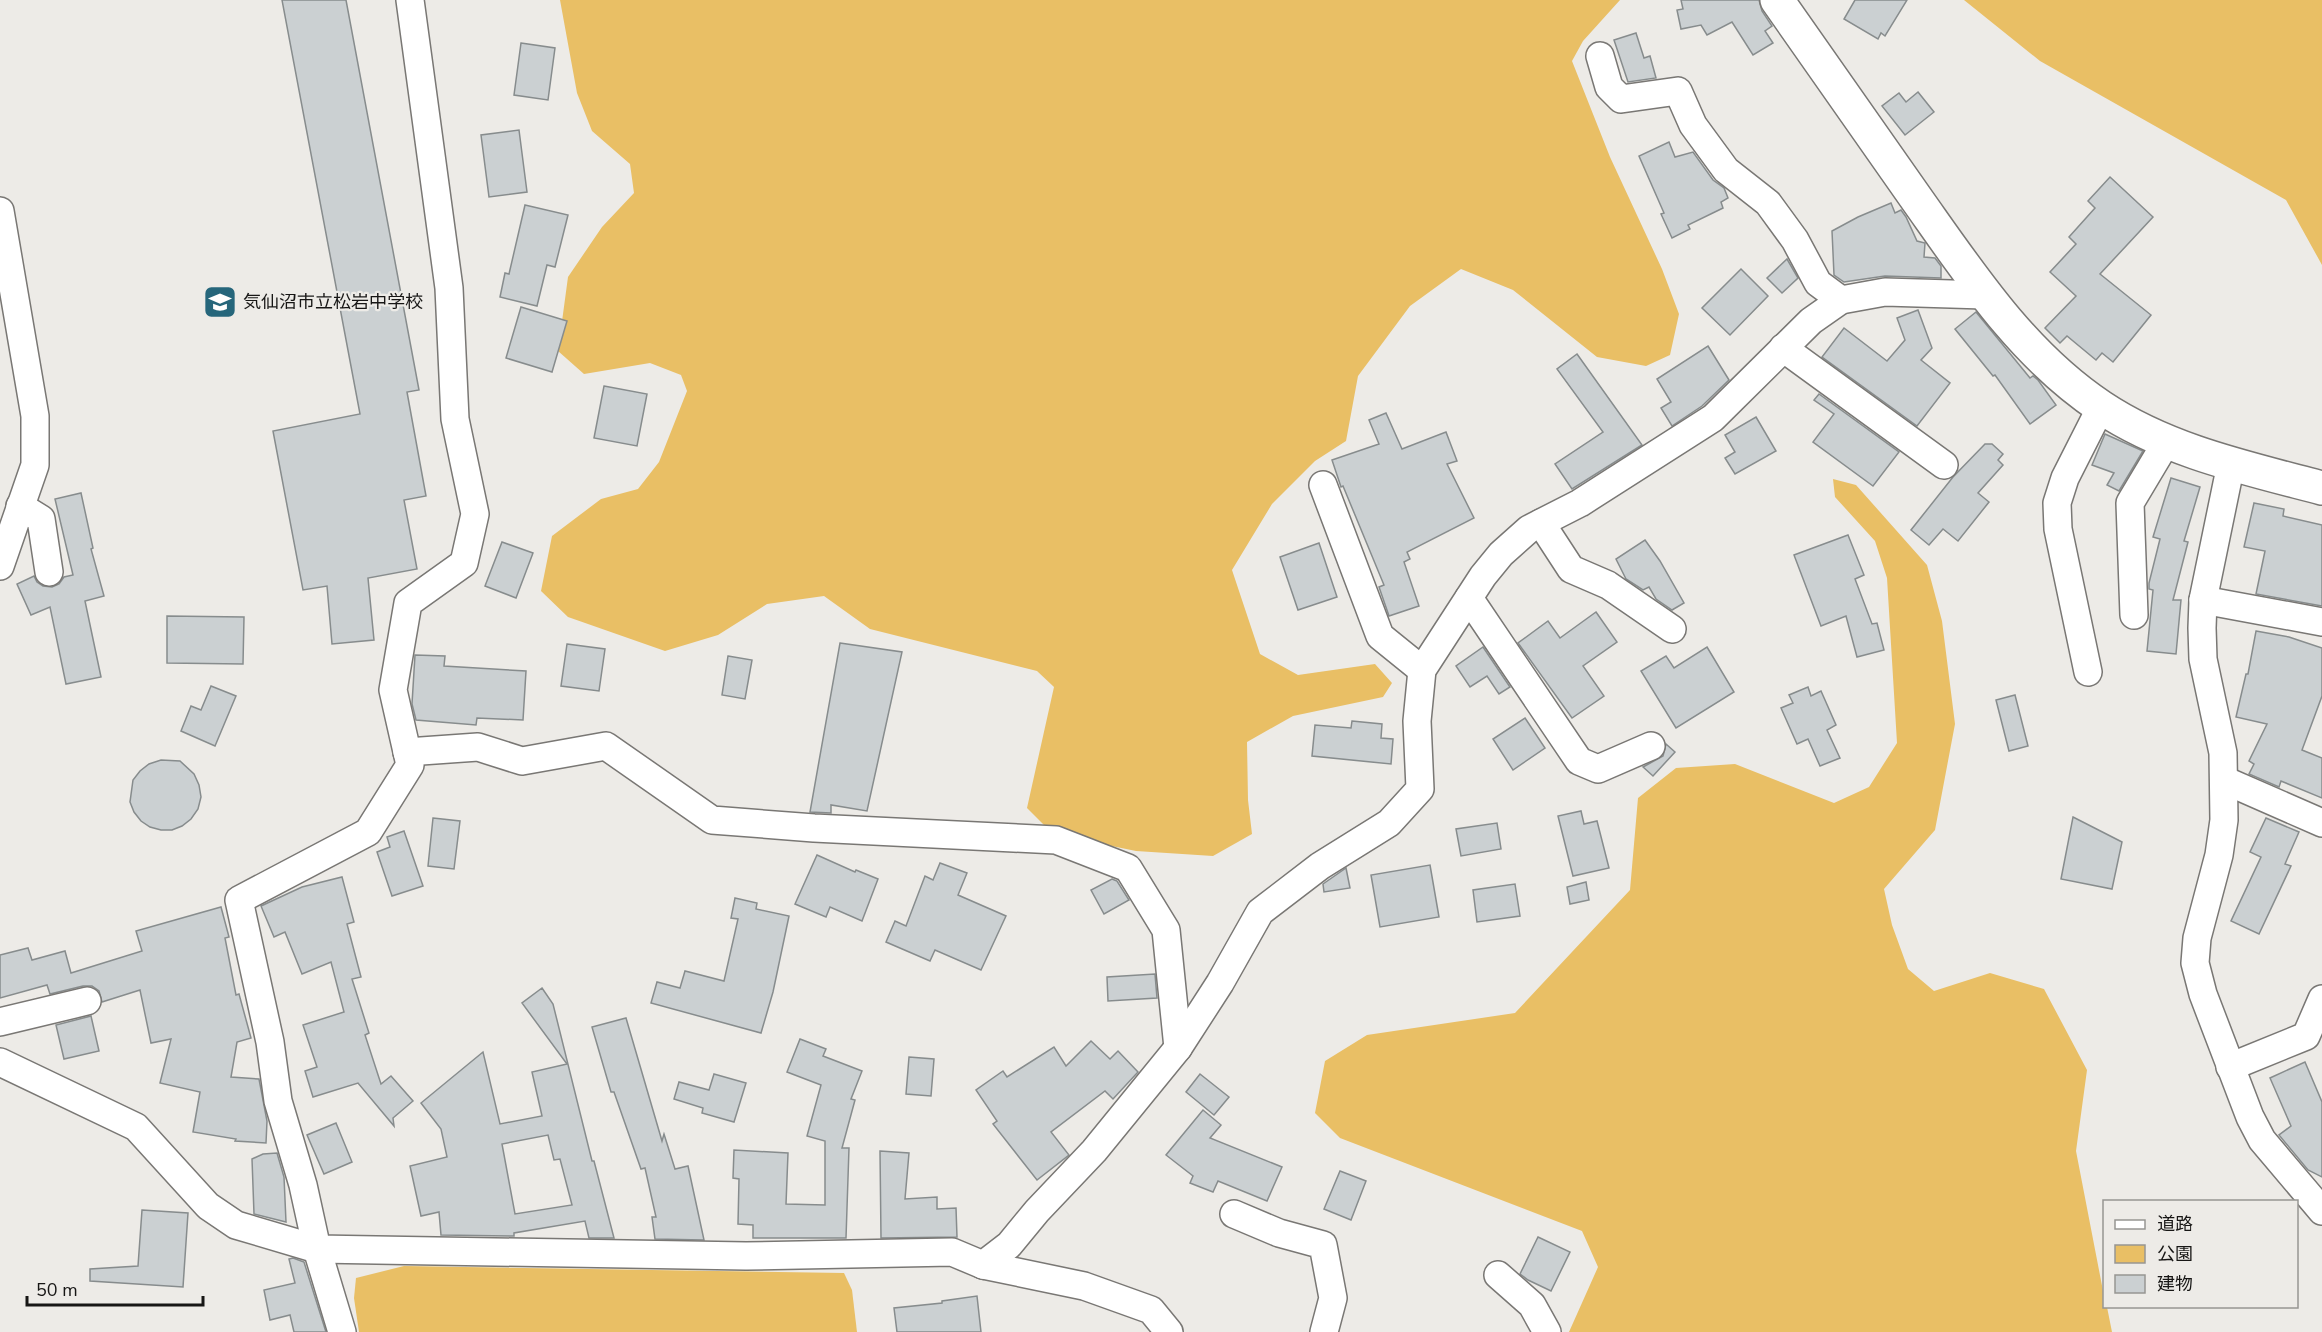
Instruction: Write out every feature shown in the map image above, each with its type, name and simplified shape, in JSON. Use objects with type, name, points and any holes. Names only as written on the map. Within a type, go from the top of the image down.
[{"type":"street","points":[[342,1332],[317,1249],[303,1185],[278,1101],[270,1042],[239,900],[368,832],[410,765],[393,690],[408,603],[464,563],[475,514],[455,419],[449,288],[410,0]]},
{"type":"street","points":[[1777,0],[1984,295],[2037,354],[2101,407],[2135,427],[2231,464],[2322,488]]},
{"type":"street","points":[[1600,56],[1609,87],[1621,99],[1678,91],[1693,124],[1726,170],[1768,203],[1795,240],[1818,283],[1841,300]]},
{"type":"street","points":[[0,210],[35,416],[35,465],[20,506],[5,532],[0,566]]},
{"type":"street","points":[[983,1265],[1009,1245],[1037,1211],[1094,1151],[1178,1048],[1220,983],[1260,912],[1320,867],[1389,823],[1420,789],[1417,721],[1422,670],[1501,554],[1529,529],[1580,503],[1713,418],[1811,321],[1841,300],[1885,292],[1984,295]]},
{"type":"street","points":[[1783,348],[1944,465]]},
{"type":"street","points":[[2088,672],[2058,529],[2057,503],[2065,478],[2101,407]]},
{"type":"street","points":[[2134,615],[2130,503],[2167,441]]},
{"type":"street","points":[[2231,464],[2203,600],[2203,659],[2223,753],[2224,820],[2219,855],[2197,938],[2195,963],[2203,994],[2250,1117],[2262,1140],[2322,1211]]},
{"type":"street","points":[[1323,485],[1380,636],[1422,670]]},
{"type":"street","points":[[20,506],[41,519],[50,572]]},
{"type":"street","points":[[1542,523],[1571,569],[1608,585],[1672,629]]},
{"type":"street","points":[[1469,598],[1578,761],[1598,769],[1651,746]]},
{"type":"street","points":[[2203,600],[2322,622]]},
{"type":"street","points":[[407,752],[478,747],[522,761],[606,746],[712,820],[814,828],[1056,840],[1128,867],[1166,930],[1178,1048]]},
{"type":"street","points":[[2224,780],[2322,823]]},
{"type":"street","points":[[2230,1067],[2306,1036],[2322,999]]},
{"type":"street","points":[[0,1022],[87,1001]]},
{"type":"street","points":[[0,1062],[136,1126],[208,1206],[236,1225],[317,1249],[746,1256],[952,1252],[983,1265],[1084,1286],[1151,1310],[1169,1332]]},
{"type":"street","points":[[1234,1214],[1279,1233],[1323,1245],[1333,1298],[1324,1332]]},
{"type":"street","points":[[1498,1275],[1532,1305],[1547,1332]]},
{"type":"green space","points":[[560,0],[1620,0],[1583,41],[1572,61],[1610,157],[1662,269],[1679,314],[1670,355],[1646,366],[1597,357],[1513,290],[1461,269],[1410,306],[1358,376],[1346,441],[1315,461],[1272,504],[1232,570],[1260,654],[1298,675],[1375,664],[1392,683],[1383,697],[1293,716],[1247,742],[1248,800],[1252,834],[1213,856],[1136,851],[1053,834],[1027,808],[1054,687],[1037,671],[870,629],[824,596],[767,604],[718,635],[665,651],[568,617],[541,591],[552,536],[601,499],[638,489],[659,462],[687,391],[681,375],[650,363],[584,374],[558,351],[568,277],[602,227],[634,193],[630,164],[592,131],[577,93]]},
{"type":"green space","points":[[1964,0],[2322,0],[2322,265],[2286,200],[2040,61]]},
{"type":"green space","points":[[1833,479],[1856,485],[1927,565],[1942,621],[1955,724],[1935,830],[1884,889],[1892,925],[1908,969],[1934,991],[1990,973],[2044,989],[2087,1070],[2076,1151],[2103,1291],[2103,1308],[2107,1308],[2112,1332],[1569,1332],[1598,1267],[1582,1231],[1340,1138],[1315,1113],[1325,1061],[1367,1035],[1515,1013],[1630,890],[1638,798],[1676,768],[1735,764],[1834,803],[1869,787],[1897,743],[1887,578],[1875,541],[1835,497]]},
{"type":"green space","points":[[404,1266],[844,1273],[852,1290],[857,1332],[359,1332],[354,1298],[356,1278]]},
{"type":"building","points":[[282,0],[346,0],[419,390],[407,392],[426,496],[404,500],[417,569],[368,578],[374,640],[332,644],[327,586],[303,590],[273,431],[360,414]]},
{"type":"building","points":[[1681,0],[1759,0],[1762,11],[1772,26],[1765,31],[1773,43],[1753,55],[1732,22],[1707,35],[1701,25],[1681,29],[1677,10],[1683,9]]},
{"type":"building","points":[[1855,0],[1907,0],[1885,36],[1881,33],[1878,39],[1844,19]]},
{"type":"building","points":[[1636,33],[1644,58],[1650,56],[1656,78],[1628,82],[1614,40]]},
{"type":"building","points":[[521,43],[555,48],[548,100],[514,95]]},
{"type":"building","points":[[1918,92],[1934,112],[1905,135],[1882,106],[1899,93],[1906,102]]},
{"type":"building","points":[[519,130],[527,192],[489,197],[481,135]]},
{"type":"building","points":[[1669,142],[1675,157],[1693,152],[1713,180],[1724,188],[1728,198],[1721,202],[1723,208],[1688,225],[1690,229],[1672,238],[1661,214],[1664,213],[1639,156]]},
{"type":"building","points":[[2110,177],[2153,217],[2100,274],[2151,315],[2113,362],[2102,353],[2096,360],[2067,336],[2060,343],[2045,328],[2076,296],[2050,272],[2076,244],[2069,237],[2095,208],[2088,201]]},
{"type":"building","points":[[1891,203],[1895,213],[1901,210],[1906,217],[1917,241],[1925,243],[1924,257],[1935,258],[1941,266],[1941,278],[1885,276],[1844,282],[1834,275],[1832,231]]},
{"type":"building","points":[[525,205],[568,215],[555,267],[547,265],[537,306],[500,297],[505,273],[509,274]]},
{"type":"building","points":[[1787,259],[1798,278],[1782,293],[1767,278]]},
{"type":"building","points":[[1741,269],[1768,296],[1730,335],[1702,308]]},
{"type":"building","points":[[521,307],[567,321],[552,372],[506,358]]},
{"type":"building","points":[[1918,310],[1932,348],[1921,360],[1950,383],[1917,426],[1822,357],[1844,328],[1887,361],[1905,340],[1897,318]]},
{"type":"building","points":[[1976,312],[2030,378],[2033,376],[2038,380],[2056,405],[2030,424],[1995,375],[1993,376],[1955,329]]},
{"type":"building","points":[[1708,346],[1729,380],[1702,406],[1672,426],[1661,408],[1671,402],[1657,379]]},
{"type":"building","points":[[1577,354],[1642,445],[1572,489],[1555,464],[1603,432],[1557,369]]},
{"type":"building","points":[[604,386],[647,394],[637,446],[594,438]]},
{"type":"building","points":[[1819,394],[1899,452],[1873,486],[1813,442],[1834,414],[1814,400]]},
{"type":"building","points":[[1386,413],[1402,449],[1446,432],[1457,461],[1447,464],[1474,518],[1407,552],[1410,559],[1404,562],[1419,606],[1389,616],[1379,587],[1384,585],[1343,486],[1341,487],[1332,460],[1379,444],[1369,420]]},
{"type":"building","points":[[1756,417],[1776,451],[1735,474],[1725,458],[1735,452],[1725,435]]},
{"type":"building","points":[[2105,434],[2143,451],[2119,491],[2107,485],[2114,473],[2092,465]]},
{"type":"building","points":[[1985,444],[1992,444],[2003,454],[1998,460],[2003,465],[1978,493],[1989,502],[1958,541],[1943,529],[1929,545],[1911,530],[1953,477]]},
{"type":"building","points":[[2171,478],[2200,487],[2184,541],[2188,542],[2173,600],[2181,600],[2176,654],[2147,651],[2153,590],[2149,589],[2149,583],[2160,539],[2153,537]]},
{"type":"building","points":[[81,493],[93,548],[91,549],[104,596],[85,601],[101,677],[66,684],[50,607],[31,615],[17,584],[34,576],[43,586],[52,587],[59,584],[64,577],[73,575],[55,499]]},
{"type":"building","points":[[2254,503],[2284,509],[2283,516],[2322,525],[2322,606],[2256,594],[2265,551],[2244,547]]},
{"type":"building","points":[[1848,535],[1864,575],[1855,579],[1872,624],[1877,623],[1884,650],[1857,657],[1846,616],[1821,626],[1794,555]]},
{"type":"building","points":[[1645,540],[1684,603],[1672,610],[1656,599],[1649,587],[1643,590],[1626,579],[1616,559]]},
{"type":"building","points":[[502,542],[533,553],[516,598],[485,586]]},
{"type":"building","points":[[1319,543],[1337,597],[1298,610],[1280,557]]},
{"type":"building","points":[[1596,612],[1617,642],[1583,666],[1604,696],[1572,718],[1518,643],[1548,621],[1560,638]]},
{"type":"building","points":[[167,616],[244,617],[243,664],[167,663]]},
{"type":"building","points":[[2256,631],[2289,637],[2322,648],[2322,696],[2302,750],[2322,758],[2322,798],[2281,781],[2279,787],[2249,774],[2254,764],[2249,761],[2267,724],[2236,717],[2246,674],[2248,674]]},
{"type":"building","points":[[840,643],[902,652],[867,811],[831,805],[831,813],[810,812]]},
{"type":"building","points":[[567,644],[605,649],[599,691],[561,686]]},
{"type":"building","points":[[1483,647],[1510,687],[1499,694],[1487,676],[1470,687],[1456,666]]},
{"type":"building","points":[[1707,647],[1734,692],[1676,728],[1641,671],[1666,656],[1674,668]]},
{"type":"building","points":[[415,655],[445,656],[444,666],[526,671],[523,720],[477,718],[476,725],[416,720],[412,704]]},
{"type":"building","points":[[728,656],[752,660],[745,699],[722,695]]},
{"type":"building","points":[[211,686],[236,696],[215,746],[181,731],[191,706],[201,710]]},
{"type":"building","points":[[1808,687],[1811,696],[1821,691],[1836,725],[1827,730],[1840,758],[1820,766],[1808,739],[1797,744],[1781,708],[1793,703],[1789,695]]},
{"type":"building","points":[[2015,695],[2028,746],[2009,751],[1996,700]]},
{"type":"building","points":[[1525,718],[1545,748],[1513,770],[1493,739]]},
{"type":"building","points":[[1352,721],[1382,724],[1381,738],[1393,739],[1391,764],[1312,756],[1315,725],[1351,728]]},
{"type":"building","points":[[1666,744],[1675,752],[1653,776],[1643,767],[1663,756]]},
{"type":"building","points":[[161,760],[180,761],[194,774],[201,797],[198,809],[191,819],[172,830],[150,827],[141,821],[130,802],[133,780],[149,764]]},
{"type":"building","points":[[1581,811],[1584,824],[1597,821],[1609,868],[1573,876],[1558,816]]},
{"type":"building","points":[[2073,817],[2122,842],[2112,889],[2061,879]]},
{"type":"building","points":[[433,818],[460,821],[454,869],[428,866]]},
{"type":"building","points":[[2266,818],[2299,832],[2285,864],[2291,866],[2259,934],[2231,921],[2261,857],[2250,852]]},
{"type":"building","points":[[1497,823],[1501,849],[1461,856],[1456,829]]},
{"type":"building","points":[[404,831],[423,886],[392,896],[377,852],[390,847],[387,837]]},
{"type":"building","points":[[817,855],[855,872],[856,870],[878,879],[862,921],[830,907],[826,917],[795,904]]},
{"type":"building","points":[[940,863],[967,873],[958,895],[1006,916],[981,970],[935,950],[930,961],[886,942],[895,921],[906,926],[925,876],[933,880]]},
{"type":"building","points":[[1430,865],[1439,917],[1380,927],[1371,875]]},
{"type":"building","points":[[1346,868],[1350,888],[1324,892],[1323,884]]},
{"type":"building","points":[[342,877],[354,922],[347,924],[361,977],[352,979],[369,1033],[365,1035],[381,1084],[391,1076],[413,1101],[393,1118],[394,1126],[358,1083],[313,1097],[305,1071],[317,1067],[303,1025],[344,1012],[331,962],[302,974],[285,932],[274,937],[261,906],[302,887]]},
{"type":"building","points":[[1112,879],[1117,881],[1129,900],[1104,914],[1091,890]]},
{"type":"building","points":[[1586,882],[1589,900],[1570,904],[1567,887]]},
{"type":"building","points":[[1515,884],[1520,916],[1477,922],[1473,890]]},
{"type":"building","points":[[735,898],[757,903],[756,909],[789,916],[773,992],[761,1033],[651,1003],[657,982],[680,988],[685,971],[724,981],[738,919],[731,918]]},
{"type":"building","points":[[221,907],[229,937],[225,938],[236,995],[239,994],[251,1038],[237,1042],[231,1077],[259,1079],[267,1121],[266,1143],[235,1141],[236,1139],[193,1132],[200,1092],[160,1083],[171,1039],[151,1043],[140,990],[102,1002],[99,991],[92,986],[50,994],[47,985],[0,998],[0,955],[28,948],[32,960],[65,951],[71,973],[142,951],[136,931]]},
{"type":"building","points":[[1155,974],[1157,998],[1108,1001],[1107,977]]},
{"type":"building","points":[[542,988],[553,1004],[592,1161],[594,1161],[614,1238],[589,1238],[585,1221],[514,1233],[514,1236],[441,1235],[439,1212],[421,1216],[410,1166],[447,1157],[441,1129],[421,1103],[483,1052],[500,1124],[542,1116],[532,1072],[567,1064],[522,1003]],"holes":[[[548,1135],[554,1160],[560,1159],[572,1205],[515,1214],[502,1144]]]},
{"type":"building","points":[[91,1016],[99,1051],[64,1059],[56,1025]]},
{"type":"building","points":[[626,1018],[662,1141],[664,1134],[675,1169],[688,1166],[704,1240],[655,1239],[652,1217],[656,1217],[645,1168],[641,1169],[614,1092],[611,1092],[592,1027]]},
{"type":"building","points":[[800,1039],[826,1049],[823,1056],[862,1071],[851,1099],[855,1100],[842,1148],[849,1148],[846,1238],[753,1238],[753,1225],[738,1224],[739,1179],[733,1178],[734,1150],[788,1153],[786,1204],[825,1205],[825,1141],[807,1136],[821,1085],[787,1072]]},
{"type":"building","points":[[1091,1041],[1110,1059],[1118,1051],[1138,1072],[1113,1099],[1105,1091],[1051,1132],[1069,1155],[1037,1180],[993,1124],[997,1121],[976,1090],[1003,1071],[1007,1077],[1054,1047],[1066,1066]]},
{"type":"building","points":[[909,1057],[934,1059],[931,1096],[906,1094]]},
{"type":"building","points":[[2305,1062],[2322,1102],[2322,1177],[2308,1170],[2279,1135],[2291,1126],[2270,1078]]},
{"type":"building","points":[[714,1074],[746,1083],[734,1122],[702,1113],[703,1108],[674,1099],[679,1082],[709,1090]]},
{"type":"building","points":[[1200,1074],[1229,1097],[1214,1115],[1186,1092]]},
{"type":"building","points":[[1203,1110],[1221,1125],[1210,1138],[1282,1167],[1267,1201],[1218,1181],[1213,1192],[1190,1183],[1193,1176],[1166,1155]]},
{"type":"building","points":[[336,1123],[352,1162],[324,1174],[307,1135]]},
{"type":"building","points":[[880,1151],[909,1153],[905,1199],[937,1197],[937,1209],[956,1208],[957,1237],[881,1238]]},
{"type":"building","points":[[277,1153],[284,1177],[286,1222],[254,1214],[252,1159],[263,1154]]},
{"type":"building","points":[[1340,1171],[1366,1181],[1351,1220],[1324,1209]]},
{"type":"building","points":[[142,1210],[188,1213],[183,1287],[90,1281],[90,1269],[138,1266]]},
{"type":"building","points":[[1538,1237],[1570,1252],[1551,1291],[1520,1274]]},
{"type":"building","points":[[289,1259],[304,1262],[326,1332],[294,1332],[290,1315],[270,1320],[264,1290],[295,1283]]},
{"type":"building","points":[[977,1296],[981,1332],[897,1332],[894,1308],[942,1303],[942,1301]]},
{"type":"place","name":"気仙沼市立松岩中学校","points":[[220,302]]}]
